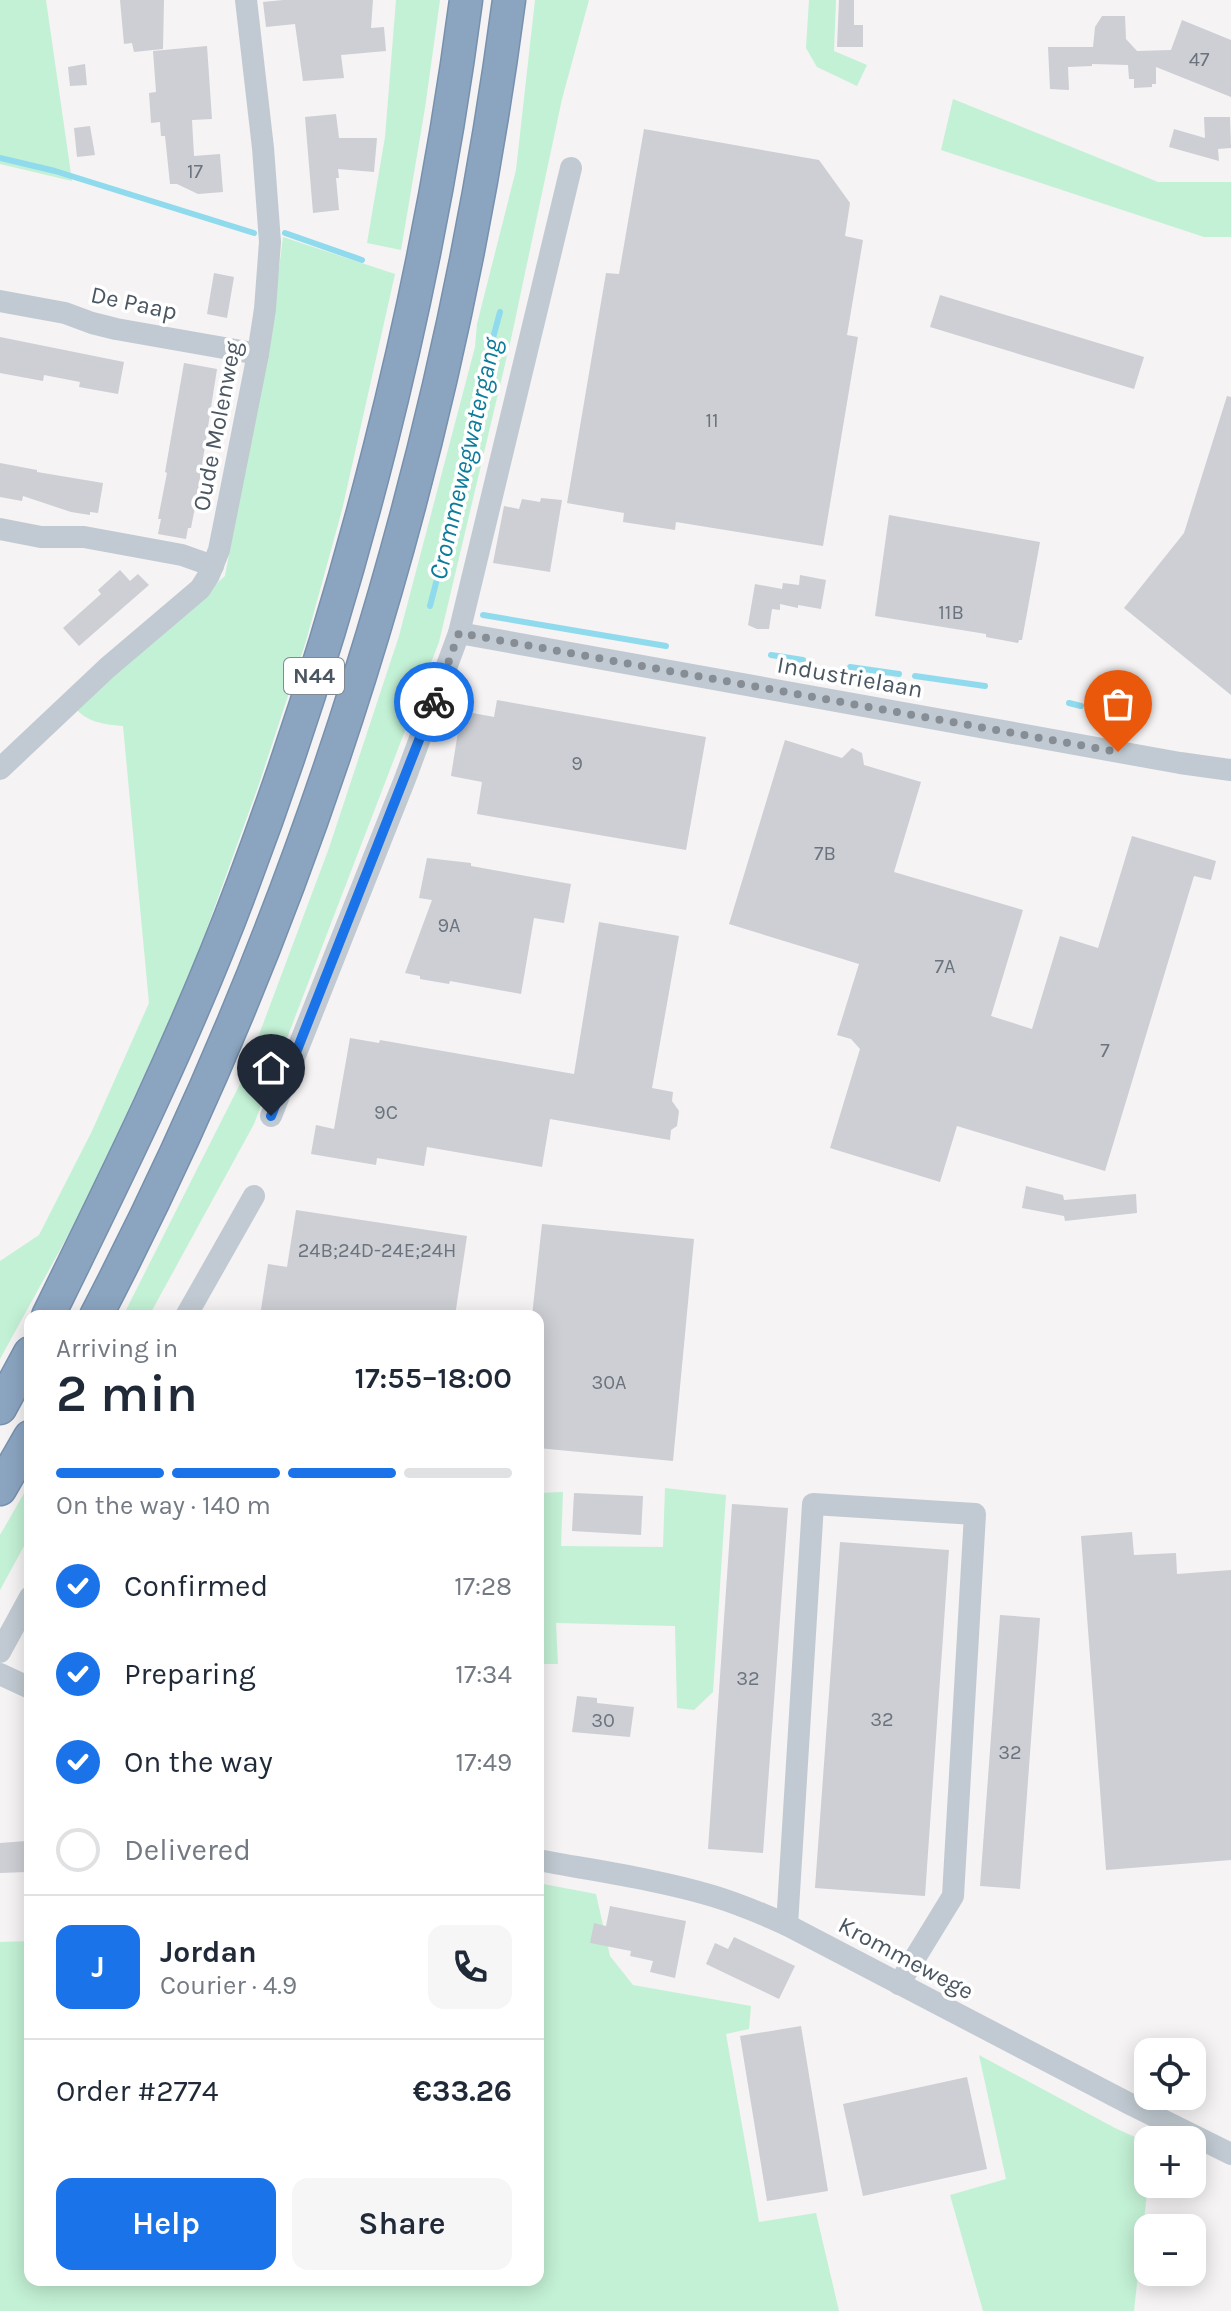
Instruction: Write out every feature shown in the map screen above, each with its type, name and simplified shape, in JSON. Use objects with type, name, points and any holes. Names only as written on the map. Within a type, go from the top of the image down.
[{"type":"highway","name":"N44","points":[[51,1310],[148,1111],[210,967],[272,804],[329,630],[386,419],[419,274],[441,169],[466,0]]},
{"type":"highway","name":"N44","points":[[99,1310],[182,1140],[252,980],[345,725],[428,429],[484,172],[509,0]]},
{"type":"highway","points":[[0,1408],[24,1364]]},
{"type":"highway","points":[[0,1489],[24,1447]]},
{"type":"street","name":"Oude Molenweg","points":[[0,769],[107,668],[200,589],[219,550],[258,354],[270,242],[246,0]]},
{"type":"street","points":[[271,1116],[405,779],[459,633],[571,168]]},
{"type":"street","name":"De Paap","points":[[0,301],[65,313],[116,329],[258,354]]},
{"type":"street","points":[[0,529],[41,537],[84,537],[182,555],[213,566]]},
{"type":"street","name":"Industrielaan","points":[[459,633],[1231,770]]},
{"type":"street","points":[[189,1310],[254,1196]]},
{"type":"street","points":[[787,1925],[813,1504],[975,1514],[953,1896],[899,1984]]},
{"type":"street","points":[[0,1652],[24,1608]]},
{"type":"street","points":[[0,1674],[24,1685]]},
{"type":"street","name":"Krommewege","points":[[544,1861],[712,1895],[751,1909],[1231,2154]]},
{"type":"green space","points":[[0,0],[46,0],[72,181],[0,164]]},
{"type":"green space","points":[[396,0],[440,0],[401,250],[367,243],[385,137]]},
{"type":"green space","points":[[535,0],[589,0],[562,99],[511,339],[439,642],[254,1124],[152,1310],[126,1310],[242,1080],[329,848],[399,636],[475,347],[477,324],[516,170]]},
{"type":"green space","points":[[809,0],[836,0],[834,51],[867,65],[857,86],[817,67],[806,48]]},
{"type":"green space","points":[[953,99],[1158,182],[1231,182],[1231,237],[1204,237],[941,150]]},
{"type":"green space","points":[[283,237],[395,274],[342,510],[306,641],[259,784],[189,978],[83,1208],[27,1310],[24,1310],[0,1359],[0,1261],[39,1235],[92,1131],[149,1003],[123,726],[90,720],[74,707],[225,576],[274,309]]},
{"type":"green space","points":[[665,1488],[726,1495],[713,1692],[694,1710],[677,1708],[675,1626],[556,1623],[558,1664],[544,1664],[544,1493],[563,1492],[561,1546],[663,1547]]},
{"type":"green space","points":[[24,1493],[24,1546],[0,1590],[0,1535]]},
{"type":"green space","points":[[544,1884],[596,1894],[610,1956],[633,1985],[751,2006],[749,2029],[726,2034],[759,2222],[816,2213],[839,2311],[0,2311],[0,1942],[24,1941],[24,2286],[544,2286]]},
{"type":"green space","points":[[979,2055],[1134,2137],[1134,2198],[1146,2198],[1145,2214],[1134,2214],[1134,2286],[1137,2286],[1134,2311],[983,2311],[950,2195],[1006,2179]]},
{"type":"building","points":[[120,0],[164,0],[163,49],[134,52],[132,43],[124,44]]},
{"type":"building","points":[[373,0],[371,28],[384,27],[386,51],[341,55],[344,78],[303,81],[295,24],[266,27],[263,2]]},
{"type":"building","points":[[839,0],[854,0],[854,25],[863,25],[863,47],[837,47]]},
{"type":"building","points":[[1102,16],[1125,16],[1126,39],[1137,51],[1171,50],[1182,20],[1231,40],[1231,97],[1156,67],[1156,84],[1134,88],[1134,79],[1129,79],[1128,65],[1068,67],[1069,90],[1050,89],[1048,47],[1093,47],[1095,27]]},
{"type":"building","points":[[207,46],[212,119],[192,120],[194,156],[220,154],[223,192],[198,194],[170,184],[165,136],[161,136],[160,122],[151,123],[149,93],[156,92],[153,51]]},
{"type":"building","points":[[85,64],[87,85],[70,86],[68,67]]},
{"type":"building","points":[[336,114],[339,138],[377,138],[374,172],[338,169],[339,210],[313,213],[305,117]]},
{"type":"building","points":[[1204,117],[1230,117],[1231,148],[1218,149],[1219,161],[1169,147],[1174,129],[1205,138]]},
{"type":"building","points":[[90,126],[95,155],[77,157],[74,128]]},
{"type":"building","points":[[644,129],[819,160],[850,203],[845,236],[863,240],[847,335],[858,337],[823,546],[676,522],[675,530],[623,522],[624,513],[567,503],[606,273],[619,274]]},
{"type":"building","points":[[214,273],[234,277],[227,318],[207,314]]},
{"type":"building","points":[[940,295],[1144,357],[1134,389],[930,327]]},
{"type":"building","points":[[0,337],[124,362],[118,394],[79,387],[80,382],[44,375],[43,381],[0,373]]},
{"type":"building","points":[[184,363],[217,369],[197,497],[186,539],[158,534]]},
{"type":"building","points":[[1227,396],[1231,397],[1231,695],[1124,608],[1184,533]]},
{"type":"building","points":[[0,463],[103,483],[98,513],[71,512],[23,496],[22,501],[0,497]]},
{"type":"building","points":[[541,498],[562,500],[550,572],[493,563],[504,506],[519,509],[522,499],[540,502]]},
{"type":"building","points":[[889,515],[1040,542],[1022,640],[1018,643],[986,637],[986,634],[875,616]]},
{"type":"building","points":[[120,570],[130,581],[138,574],[149,585],[79,646],[63,628],[101,594],[98,590]]},
{"type":"building","points":[[800,575],[826,580],[821,609],[780,604],[780,610],[772,609],[769,629],[748,625],[755,584],[782,589],[783,583],[799,585]]},
{"type":"building","points":[[497,700],[706,737],[686,850],[477,814],[482,782],[451,776],[457,738],[462,711],[494,717]]},
{"type":"building","points":[[785,740],[842,758],[852,748],[862,753],[864,765],[921,782],[894,872],[1023,910],[991,1016],[1032,1029],[1060,936],[1098,948],[1132,836],[1216,861],[1211,880],[1194,876],[1105,1171],[957,1126],[940,1182],[830,1148],[860,1049],[851,1039],[837,1035],[859,964],[729,924]]},
{"type":"building","points":[[427,858],[471,863],[471,866],[571,884],[564,923],[534,918],[521,994],[450,981],[449,984],[420,979],[420,976],[405,973],[432,900],[419,898]]},
{"type":"building","points":[[599,922],[679,936],[652,1088],[673,1092],[672,1101],[679,1111],[677,1126],[671,1130],[670,1140],[550,1119],[542,1167],[427,1147],[424,1166],[377,1158],[376,1165],[311,1154],[316,1125],[334,1129],[350,1038],[379,1043],[380,1040],[574,1074]]},
{"type":"building","points":[[1026,1186],[1063,1195],[1064,1200],[1136,1194],[1137,1213],[1065,1221],[1064,1216],[1022,1208]]},
{"type":"building","points":[[296,1210],[467,1236],[456,1310],[261,1310],[268,1264],[287,1267]]},
{"type":"building","points":[[542,1224],[694,1239],[673,1461],[544,1449],[544,1310],[533,1310]]},
{"type":"building","points":[[574,1493],[643,1496],[641,1535],[572,1531]]},
{"type":"building","points":[[732,1504],[788,1508],[763,1853],[708,1849]]},
{"type":"building","points":[[1132,1532],[1134,1555],[1176,1553],[1177,1574],[1231,1570],[1231,1860],[1106,1870],[1081,1536]]},
{"type":"building","points":[[840,1542],[949,1550],[925,1896],[815,1888]]},
{"type":"building","points":[[1000,1615],[1040,1618],[1020,1889],[980,1886]]},
{"type":"building","points":[[577,1696],[597,1698],[597,1703],[634,1707],[630,1737],[572,1732]]},
{"type":"building","points":[[24,1841],[24,1872],[0,1873],[0,1843]]},
{"type":"building","points":[[610,1906],[686,1921],[675,1978],[650,1972],[653,1961],[630,1956],[631,1951],[590,1943],[594,1923],[606,1926]]},
{"type":"building","points":[[734,1937],[795,1966],[779,1999],[706,1964],[715,1943],[728,1949]]},
{"type":"building","points":[[801,2026],[828,2191],[767,2201],[740,2036]]},
{"type":"building","points":[[967,2077],[987,2169],[863,2196],[843,2104]]},
{"type":"waterway","name":"Crommewegwatergang","points":[[0,158],[55,171],[254,233]]},
{"type":"waterway","name":"Crommewegwatergang","points":[[285,233],[362,260]]},
{"type":"waterway","name":"Crommewegwatergang","points":[[430,606],[496,352],[493,338],[500,312]]},
{"type":"waterway","name":"Crommewegwatergang","points":[[483,615],[666,646]]},
{"type":"waterway","name":"Crommewegwatergang","points":[[771,655],[803,660]]},
{"type":"waterway","name":"Crommewegwatergang","points":[[850,667],[899,674]]},
{"type":"waterway","name":"Crommewegwatergang","points":[[915,676],[985,686]]},
{"type":"waterway","name":"Crommewegwatergang","points":[[1069,703],[1081,706]]},
{"type":"way so far","points":[[434,702],[459,633],[1118,752]]},
{"type":"route","points":[[271,1116],[434,702]]}]
